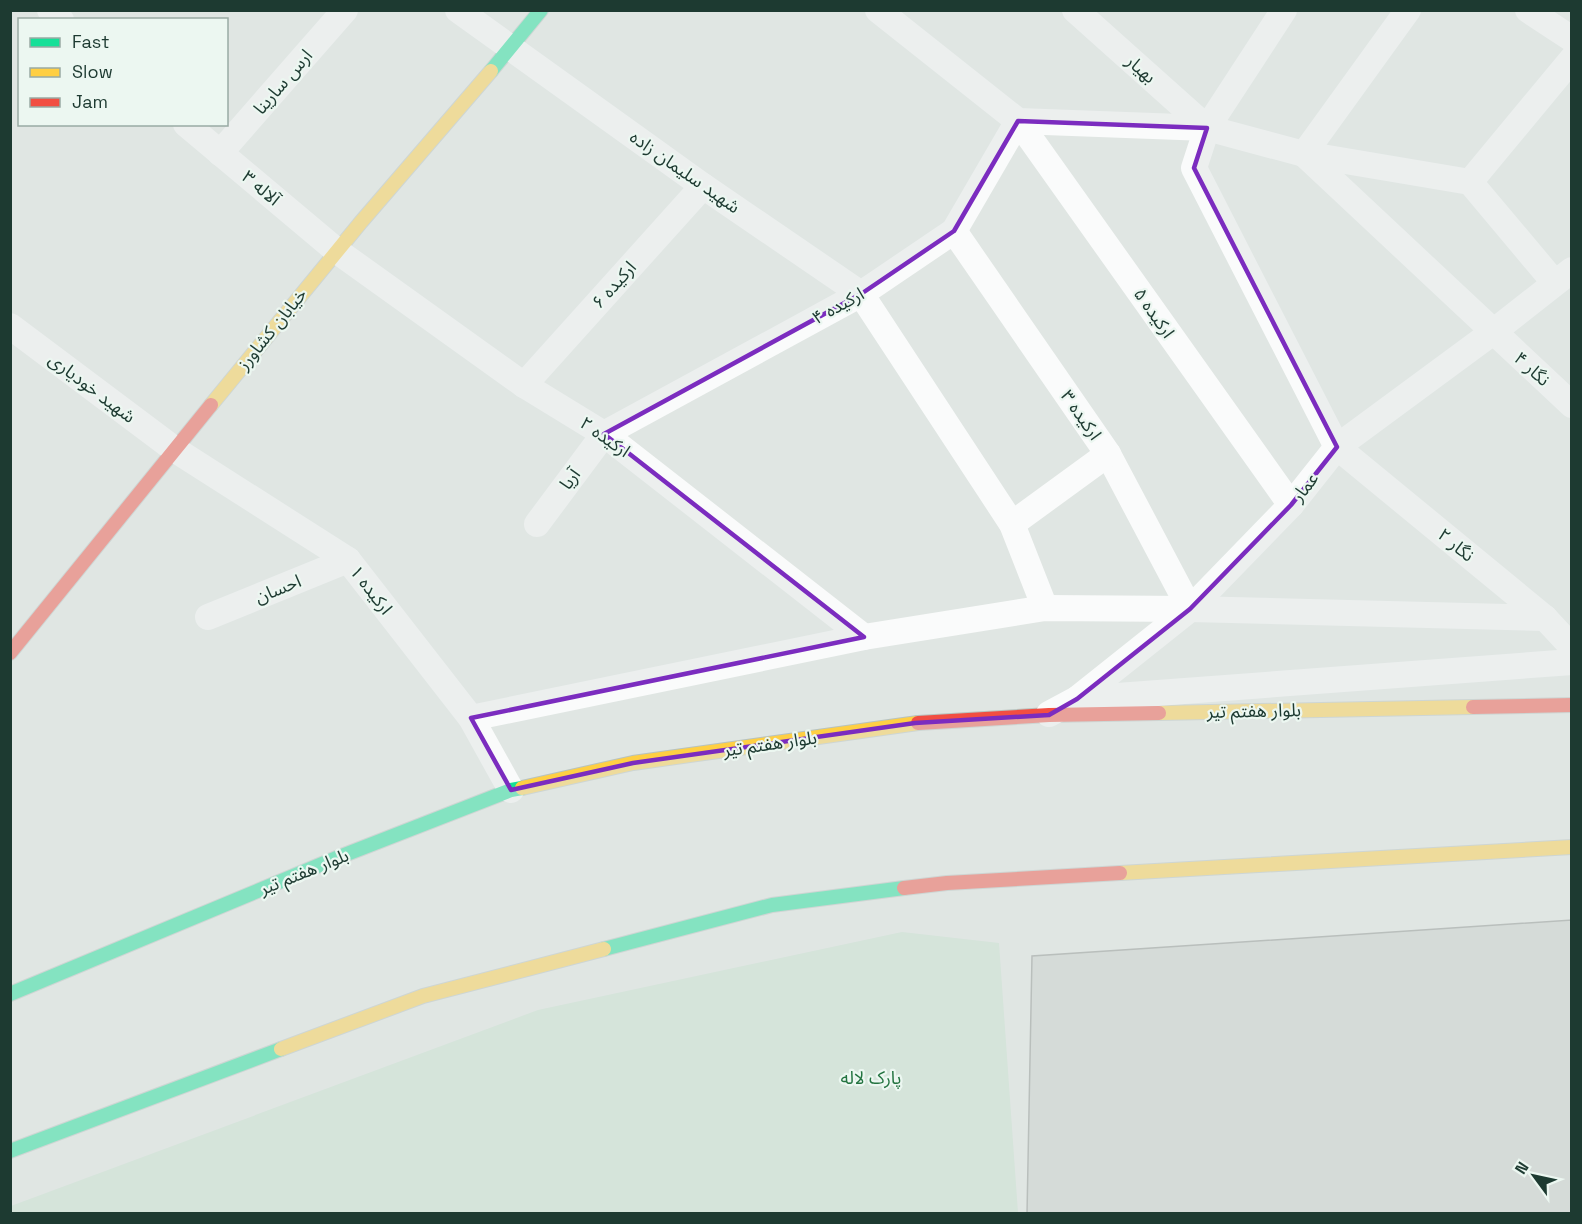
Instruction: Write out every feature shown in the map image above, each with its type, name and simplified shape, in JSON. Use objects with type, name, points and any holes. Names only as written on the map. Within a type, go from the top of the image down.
[{"type":"main road","name":"خیابان کشاورز","points":[[10,653],[337,251],[541,10]]},
{"type":"main road","name":"بلوار هفتم تیر","points":[[10,994],[339,858],[511,790],[633,763],[915,723],[1048,715],[1572,705]]},
{"type":"main road","points":[[10,1151],[423,996],[772,905],[947,883],[1572,847]]},
{"type":"street","name":"ارس سارینا","points":[[220,153],[345,10]]},
{"type":"street","name":"شهید سلیمان زاده","points":[[458,10],[703,186],[861,294]]},
{"type":"street","name":"ارکیده ۵","points":[[878,10],[1018,121],[1291,505]]},
{"type":"street","name":"بهیار","points":[[1075,10],[1207,128]]},
{"type":"street","points":[[1284,10],[1207,128],[1194,168],[1337,447]]},
{"type":"street","points":[[1304,154],[1407,10]]},
{"type":"street","points":[[1528,10],[1572,39]]},
{"type":"street","points":[[1470,182],[1572,59]]},
{"type":"street","points":[[1018,121],[1207,128],[1304,154],[1470,182],[1563,276]]},
{"type":"street","name":"ارکیده ۴","points":[[604,434],[861,294],[954,231],[1018,121]]},
{"type":"street","name":"آلاله ۳","points":[[188,126],[337,251]]},
{"type":"street","name":"نگار ۴","points":[[1304,154],[1572,405]]},
{"type":"street","name":"ارکیده ۶","points":[[524,385],[703,186]]},
{"type":"street","name":"ارکیده ۳","points":[[954,231],[1108,454],[1190,609]]},
{"type":"street","name":"ارکیده ۲","points":[[337,251],[524,385],[604,434],[864,637]]},
{"type":"street","name":"عمار","points":[[1048,715],[1077,699],[1190,609],[1291,505],[1337,447],[1493,332],[1563,276]]},
{"type":"street","points":[[861,294],[1012,524],[1045,608]]},
{"type":"street","name":"شهید خودیاری","points":[[10,326],[174,449]]},
{"type":"street","name":"آریا","points":[[537,524],[604,434]]},
{"type":"street","name":"نگار ۲","points":[[1337,447],[1545,618],[1572,647]]},
{"type":"street","name":"ارکیده ۱","points":[[174,449],[348,560],[471,718],[511,790]]},
{"type":"street","points":[[1012,524],[1108,454]]},
{"type":"street","name":"احسان","points":[[208,617],[348,560]]},
{"type":"street","points":[[471,718],[864,637],[1045,608],[1190,609],[1545,618]]},
{"type":"street","points":[[1077,699],[1572,662]]},
{"type":"highlighted area","points":[[1018,121],[1207,128],[1194,168],[1337,447],[1291,505],[1190,609],[1077,699],[1049,715],[915,723],[633,763],[511,790],[471,718],[864,637],[604,434],[861,294],[954,231]]},
{"type":"green space","name":"پارک لاله","points":[[902,932],[999,943],[1018,1213],[11,1213],[11,1206],[538,1010]]},
{"type":"building","points":[[1572,920],[1572,1214],[1027,1214],[1032,956]]},
{"type":"traffic: fast","points":[[491,71],[541,10]]},
{"type":"traffic: fast","points":[[10,994],[339,857],[511,790],[522,788]]},
{"type":"traffic: fast","points":[[604,949],[772,905],[904,888]]},
{"type":"traffic: fast","points":[[10,1151],[281,1049]]},
{"type":"traffic: slow","points":[[211,405],[361,222],[491,71]]},
{"type":"traffic: slow","points":[[1159,713],[1473,707]]},
{"type":"traffic: slow","points":[[522,788],[633,763],[918,723]]},
{"type":"traffic: slow","points":[[1120,873],[1572,847]]},
{"type":"traffic: slow","points":[[281,1049],[423,996],[604,949]]},
{"type":"traffic: jam","points":[[10,653],[211,405]]},
{"type":"traffic: jam","points":[[1473,707],[1572,705]]},
{"type":"traffic: jam","points":[[918,723],[1049,715],[1159,713]]},
{"type":"traffic: jam","points":[[904,888],[947,883],[1120,873]]}]
